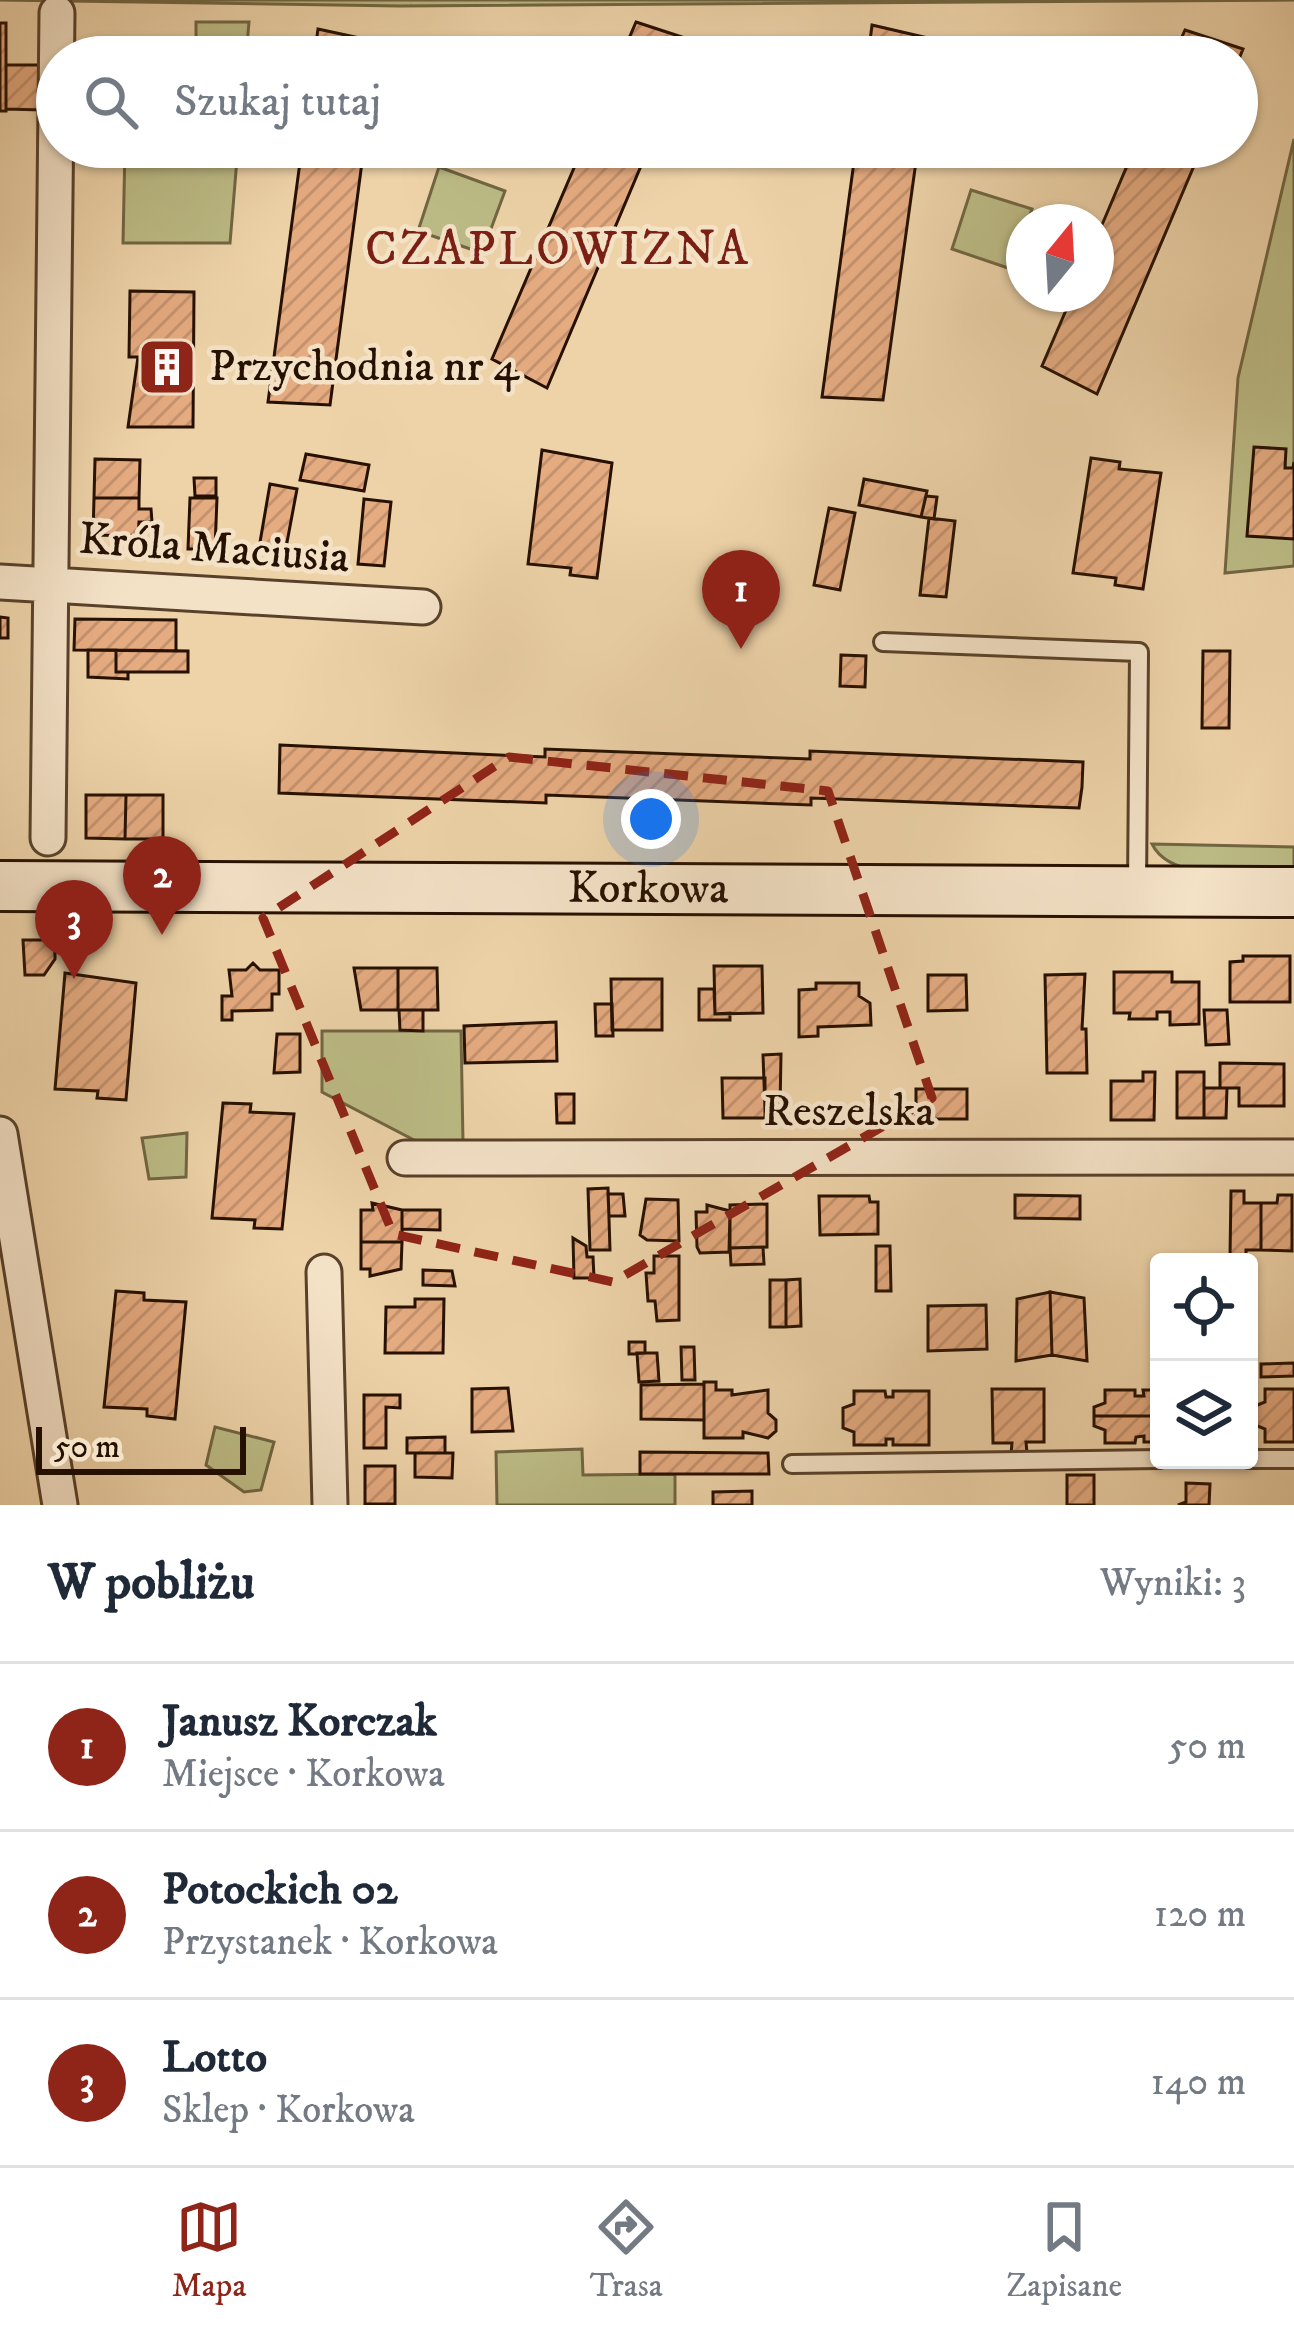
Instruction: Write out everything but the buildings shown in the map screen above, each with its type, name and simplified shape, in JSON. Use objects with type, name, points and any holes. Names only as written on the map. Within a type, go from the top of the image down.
[{"type":"street","points":[[57,13],[57,36]]},
{"type":"street","points":[[47,838],[55,168]]},
{"type":"street","name":"Króla Maciusia","points":[[0,582],[423,607]]},
{"type":"street","name":"Korkowa","points":[[0,886],[1294,892]]},
{"type":"street","points":[[0,1134],[60,1505]]},
{"type":"street","name":"Reszelska","points":[[404,1158],[1294,1156]]},
{"type":"street","points":[[323,1272],[330,1505]]},
{"type":"lane","points":[[883,642],[1139,652],[1137,893]]},
{"type":"lane","points":[[792,1464],[1150,1459]]},
{"type":"lane","points":[[1258,1459],[1294,1459]]},
{"type":"highlighted area","points":[[509,757],[828,791],[932,1098],[613,1282],[393,1234],[263,918]]},
{"type":"green space","points":[[0,0],[1294,0],[400,6]]},
{"type":"green space","points":[[196,22],[249,22],[248,36],[196,36]]},
{"type":"green space","points":[[1294,139],[1294,566],[1225,573],[1238,378]]},
{"type":"green space","points":[[125,168],[236,168],[230,243],[123,243]]},
{"type":"green space","points":[[439,168],[505,191],[482,253],[418,231]]},
{"type":"green space","points":[[971,190],[1016,204],[1006,204],[1006,267],[952,249]]},
{"type":"green space","points":[[1152,844],[1294,847],[1294,869],[1196,870],[1177,866]]},
{"type":"green space","points":[[322,1031],[461,1031],[463,1142],[416,1141],[322,1092]]},
{"type":"green space","points":[[187,1133],[186,1177],[149,1179],[142,1138]]},
{"type":"green space","points":[[215,1427],[274,1442],[261,1490],[244,1492],[206,1465]]},
{"type":"green space","points":[[582,1449],[583,1475],[675,1474],[675,1505],[497,1505],[496,1452]]},
{"type":"place","name":"Przychodnia nr 4","points":[[167,367]]},
{"type":"place","name":"Janusz Korczak","points":[[741,649]]},
{"type":"place","name":"Potockich 02","points":[[162,935]]},
{"type":"place","name":"Lotto","points":[[74,979]]},
{"type":"district","name":"CZAPLOWIZNA","points":[[558,250]]}]
